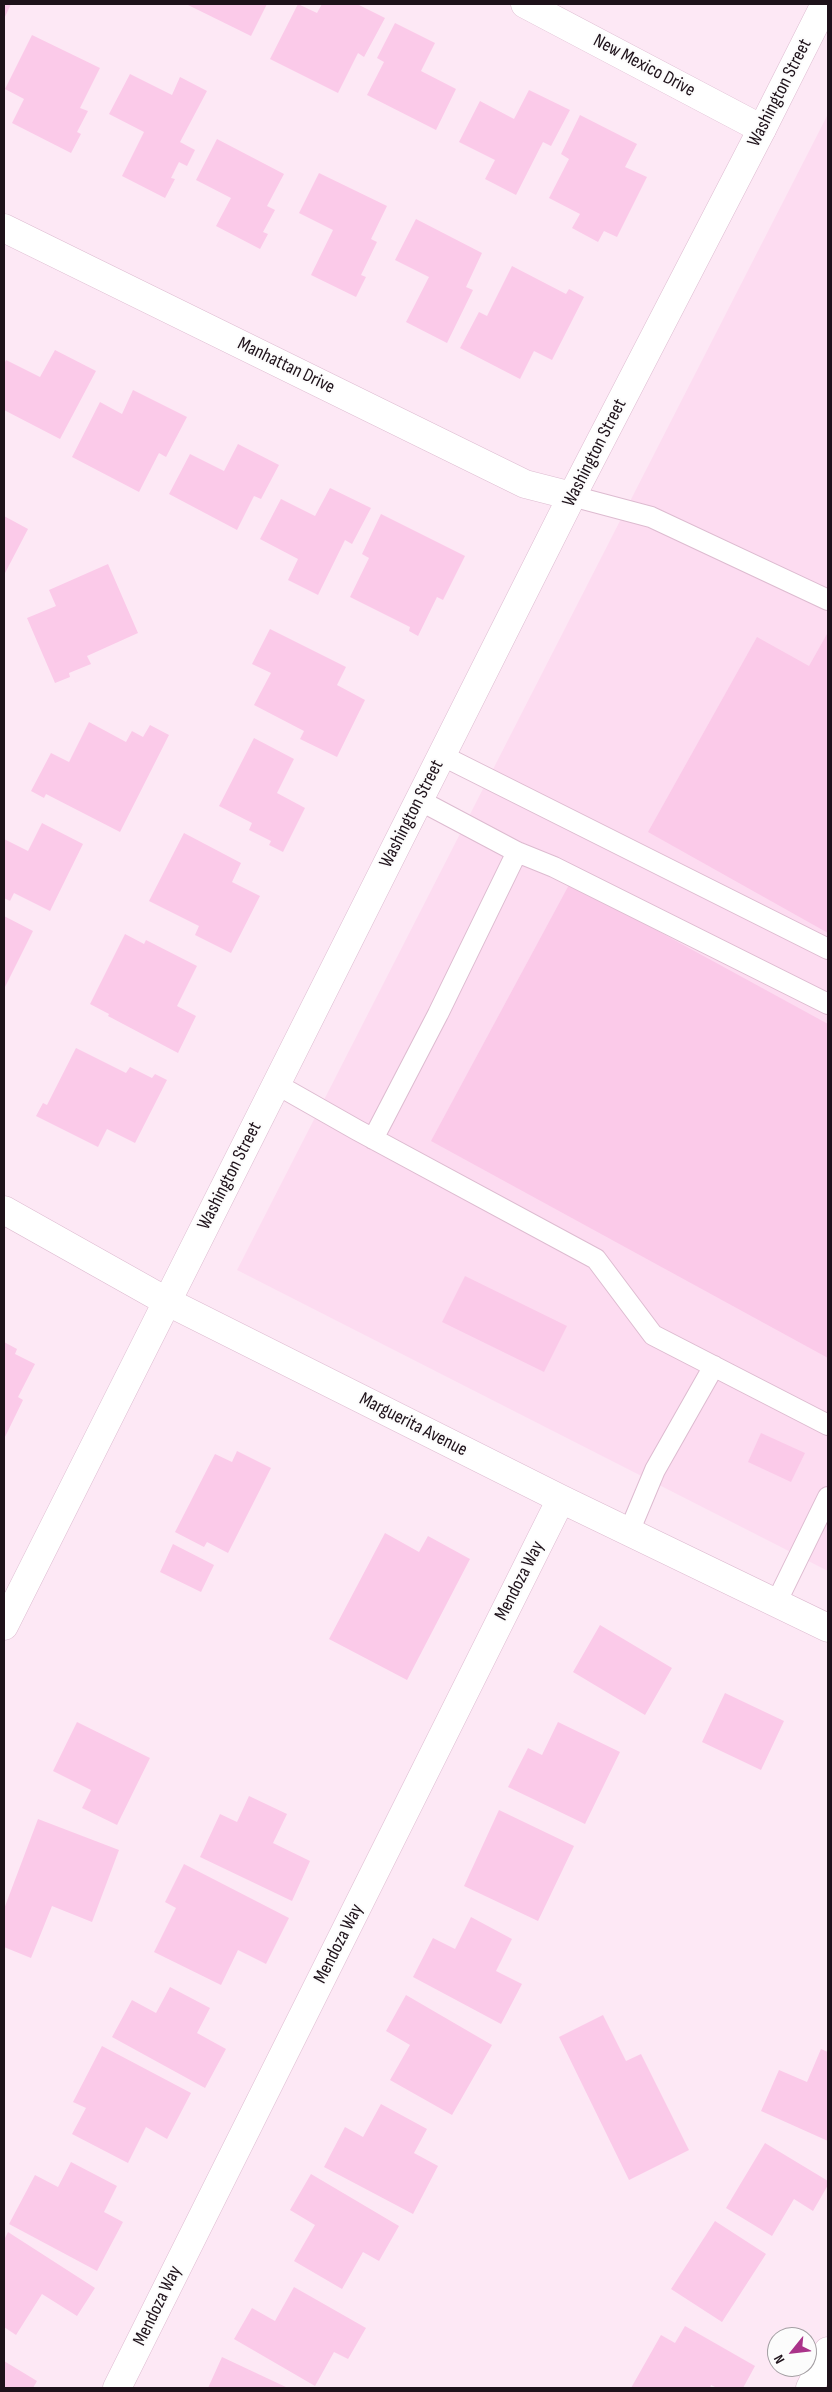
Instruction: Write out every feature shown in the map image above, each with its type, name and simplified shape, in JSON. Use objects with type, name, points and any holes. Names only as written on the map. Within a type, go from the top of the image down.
[{"type":"street","name":"New Mexico Drive","points":[[525,4],[762,129]]},
{"type":"street","name":"Washington Street","points":[[4,1626],[572,496],[825,4]]},
{"type":"street","name":"Manhattan Drive","points":[[4,228],[525,484],[572,496]]},
{"type":"street","name":"Marguerita Avenue","points":[[4,1210],[166,1301],[561,1499],[828,1628]]},
{"type":"street","name":"Mendoza Way","points":[[118,2388],[561,1499]]},
{"type":"street","points":[[810,2388],[828,2351]]},
{"type":"lane","points":[[572,496],[650,516],[828,600]]},
{"type":"lane","points":[[441,755],[828,949]]},
{"type":"lane","points":[[419,800],[517,852],[554,867],[828,1004]]},
{"type":"lane","points":[[374,1139],[438,1014],[517,852]]},
{"type":"lane","points":[[276,1084],[596,1259],[653,1335],[828,1425]]},
{"type":"lane","points":[[629,1532],[655,1470],[714,1366]]},
{"type":"lane","points":[[776,1603],[828,1497]]},
{"type":"shaded area","points":[[828,114],[828,1571],[237,1270]]},
{"type":"building","points":[[4,4],[11,4],[4,19]]},
{"type":"building","points":[[186,4],[267,4],[251,36]]},
{"type":"building","points":[[298,4],[317,13],[322,4],[357,4],[385,18],[364,57],[358,53],[338,93],[270,59]]},
{"type":"building","points":[[395,23],[435,43],[421,71],[456,89],[436,130],[367,95],[384,62],[377,58]]},
{"type":"building","points":[[32,35],[100,68],[80,108],[88,111],[77,132],[81,134],[71,153],[12,123],[24,99],[5,89]]},
{"type":"building","points":[[130,74],[172,95],[180,77],[207,91],[180,142],[195,150],[187,166],[179,162],[171,178],[175,179],[165,198],[122,176],[144,132],[109,114]]},
{"type":"building","points":[[529,90],[570,110],[551,146],[543,142],[516,195],[485,179],[495,160],[459,142],[480,101],[514,119]]},
{"type":"building","points":[[580,115],[637,144],[625,167],[647,177],[617,237],[604,231],[598,242],[572,228],[580,214],[549,198],[569,159],[561,154]]},
{"type":"building","points":[[217,139],[284,174],[267,206],[275,210],[263,232],[268,234],[260,249],[216,226],[231,198],[196,180]]},
{"type":"building","points":[[319,173],[387,206],[371,239],[377,242],[361,275],[366,277],[356,297],[311,275],[333,230],[299,213]]},
{"type":"building","points":[[416,219],[482,253],[466,287],[473,290],[447,343],[406,322],[429,277],[395,260]]},
{"type":"building","points":[[512,266],[566,294],[569,289],[584,297],[552,360],[534,351],[520,379],[460,348],[479,312],[487,316]]},
{"type":"building","points":[[55,350],[96,371],[60,439],[4,410],[4,364],[6,360],[40,377]]},
{"type":"building","points":[[133,390],[187,417],[166,457],[159,453],[139,492],[72,457],[100,402],[122,414]]},
{"type":"building","points":[[238,444],[279,465],[261,499],[254,496],[237,530],[169,494],[190,454],[224,471]]},
{"type":"building","points":[[330,488],[371,508],[352,544],[345,540],[318,595],[288,580],[298,559],[260,539],[281,499],[315,516]]},
{"type":"building","points":[[381,514],[465,556],[443,600],[437,597],[418,636],[409,631],[410,627],[350,597],[369,558],[362,554]]},
{"type":"building","points":[[4,516],[28,529],[4,575]]},
{"type":"building","points":[[108,564],[138,633],[87,656],[91,664],[69,673],[70,677],[55,683],[27,618],[56,606],[49,590]]},
{"type":"building","points":[[270,629],[346,667],[337,685],[365,700],[337,757],[300,739],[304,731],[254,705],[271,673],[252,664]]},
{"type":"building","points":[[827,634],[828,933],[648,832],[757,637],[809,666]]},
{"type":"building","points":[[89,722],[126,742],[132,731],[143,737],[150,725],[169,735],[120,832],[46,794],[44,798],[31,791],[51,753],[69,762]]},
{"type":"building","points":[[254,738],[294,759],[277,793],[305,808],[283,852],[269,845],[271,841],[249,830],[252,823],[219,806]]},
{"type":"building","points":[[42,823],[83,844],[50,911],[14,893],[10,901],[4,898],[4,839],[28,851]]},
{"type":"building","points":[[184,833],[241,863],[232,882],[260,896],[231,953],[195,935],[199,926],[149,901]]},
{"type":"building","points":[[570,883],[828,1024],[828,1358],[431,1141]]},
{"type":"building","points":[[4,916],[33,931],[4,989]]},
{"type":"building","points":[[125,934],[144,944],[146,940],[197,966],[177,1006],[196,1016],[178,1053],[108,1016],[109,1014],[90,1004]]},
{"type":"building","points":[[76,1048],[126,1073],[130,1067],[152,1078],[155,1074],[167,1080],[135,1143],[107,1129],[98,1147],[36,1116],[43,1103],[47,1105]]},
{"type":"building","points":[[465,1276],[567,1326],[544,1372],[442,1322]]},
{"type":"building","points":[[4,1342],[17,1349],[15,1354],[35,1364],[18,1397],[23,1400],[4,1439]]},
{"type":"building","points":[[761,1433],[805,1453],[791,1482],[748,1462]]},
{"type":"building","points":[[237,1451],[271,1468],[228,1553],[207,1542],[204,1547],[175,1532],[215,1454],[232,1462]]},
{"type":"building","points":[[385,1533],[419,1552],[428,1536],[470,1559],[407,1680],[329,1639]]},
{"type":"building","points":[[173,1544],[214,1565],[201,1592],[160,1572]]},
{"type":"building","points":[[600,1625],[672,1668],[645,1715],[573,1672]]},
{"type":"building","points":[[725,1693],[784,1721],[761,1770],[702,1742]]},
{"type":"building","points":[[77,1722],[150,1758],[117,1825],[82,1808],[91,1790],[53,1771]]},
{"type":"building","points":[[558,1722],[620,1752],[585,1824],[508,1787],[528,1748],[542,1755]]},
{"type":"building","points":[[249,1796],[287,1814],[273,1843],[310,1861],[292,1901],[200,1857],[220,1814],[237,1822]]},
{"type":"building","points":[[499,1810],[574,1846],[538,1921],[464,1886]]},
{"type":"building","points":[[38,1819],[119,1850],[92,1922],[52,1906],[31,1958],[4,1947],[4,1909]]},
{"type":"building","points":[[184,1864],[289,1918],[266,1964],[238,1950],[221,1985],[154,1952],[176,1908],[165,1902]]},
{"type":"building","points":[[471,1917],[512,1939],[496,1971],[522,1984],[501,2024],[413,1977],[433,1938],[455,1949]]},
{"type":"building","points":[[170,1987],[210,2008],[197,2033],[226,2049],[205,2088],[112,2037],[132,2000],[156,2013]]},
{"type":"building","points":[[406,1995],[492,2045],[452,2115],[390,2080],[410,2045],[386,2031]]},
{"type":"building","points":[[603,2015],[626,2061],[641,2054],[689,2150],[629,2180],[559,2037]]},
{"type":"building","points":[[102,2046],[191,2093],[167,2139],[146,2127],[128,2163],[72,2134],[86,2108],[73,2102]]},
{"type":"building","points":[[821,2049],[828,2052],[828,2141],[761,2111],[779,2070],[807,2082]]},
{"type":"building","points":[[381,2104],[427,2129],[414,2153],[438,2166],[413,2214],[324,2167],[345,2127],[363,2137]]},
{"type":"building","points":[[765,2143],[828,2181],[828,2185],[813,2211],[794,2199],[772,2236],[726,2208]]},
{"type":"building","points":[[71,2162],[117,2186],[104,2212],[123,2222],[97,2271],[9,2224],[35,2175],[58,2187]]},
{"type":"building","points":[[311,2174],[399,2226],[379,2261],[363,2252],[342,2289],[294,2261],[315,2225],[290,2210]]},
{"type":"building","points":[[715,2221],[766,2254],[722,2322],[671,2289]]},
{"type":"building","points":[[8,2232],[95,2288],[77,2316],[42,2294],[16,2335],[4,2327],[4,2240]]},
{"type":"building","points":[[294,2287],[366,2328],[348,2359],[334,2352],[315,2386],[234,2339],[252,2308],[275,2321]]},
{"type":"building","points":[[685,2326],[755,2366],[743,2388],[717,2388],[711,2385],[710,2388],[631,2388],[661,2335],[675,2343]]},
{"type":"building","points":[[222,2357],[288,2388],[208,2388]]},
{"type":"building","points":[[4,2361],[37,2381],[33,2388],[4,2388]]}]
